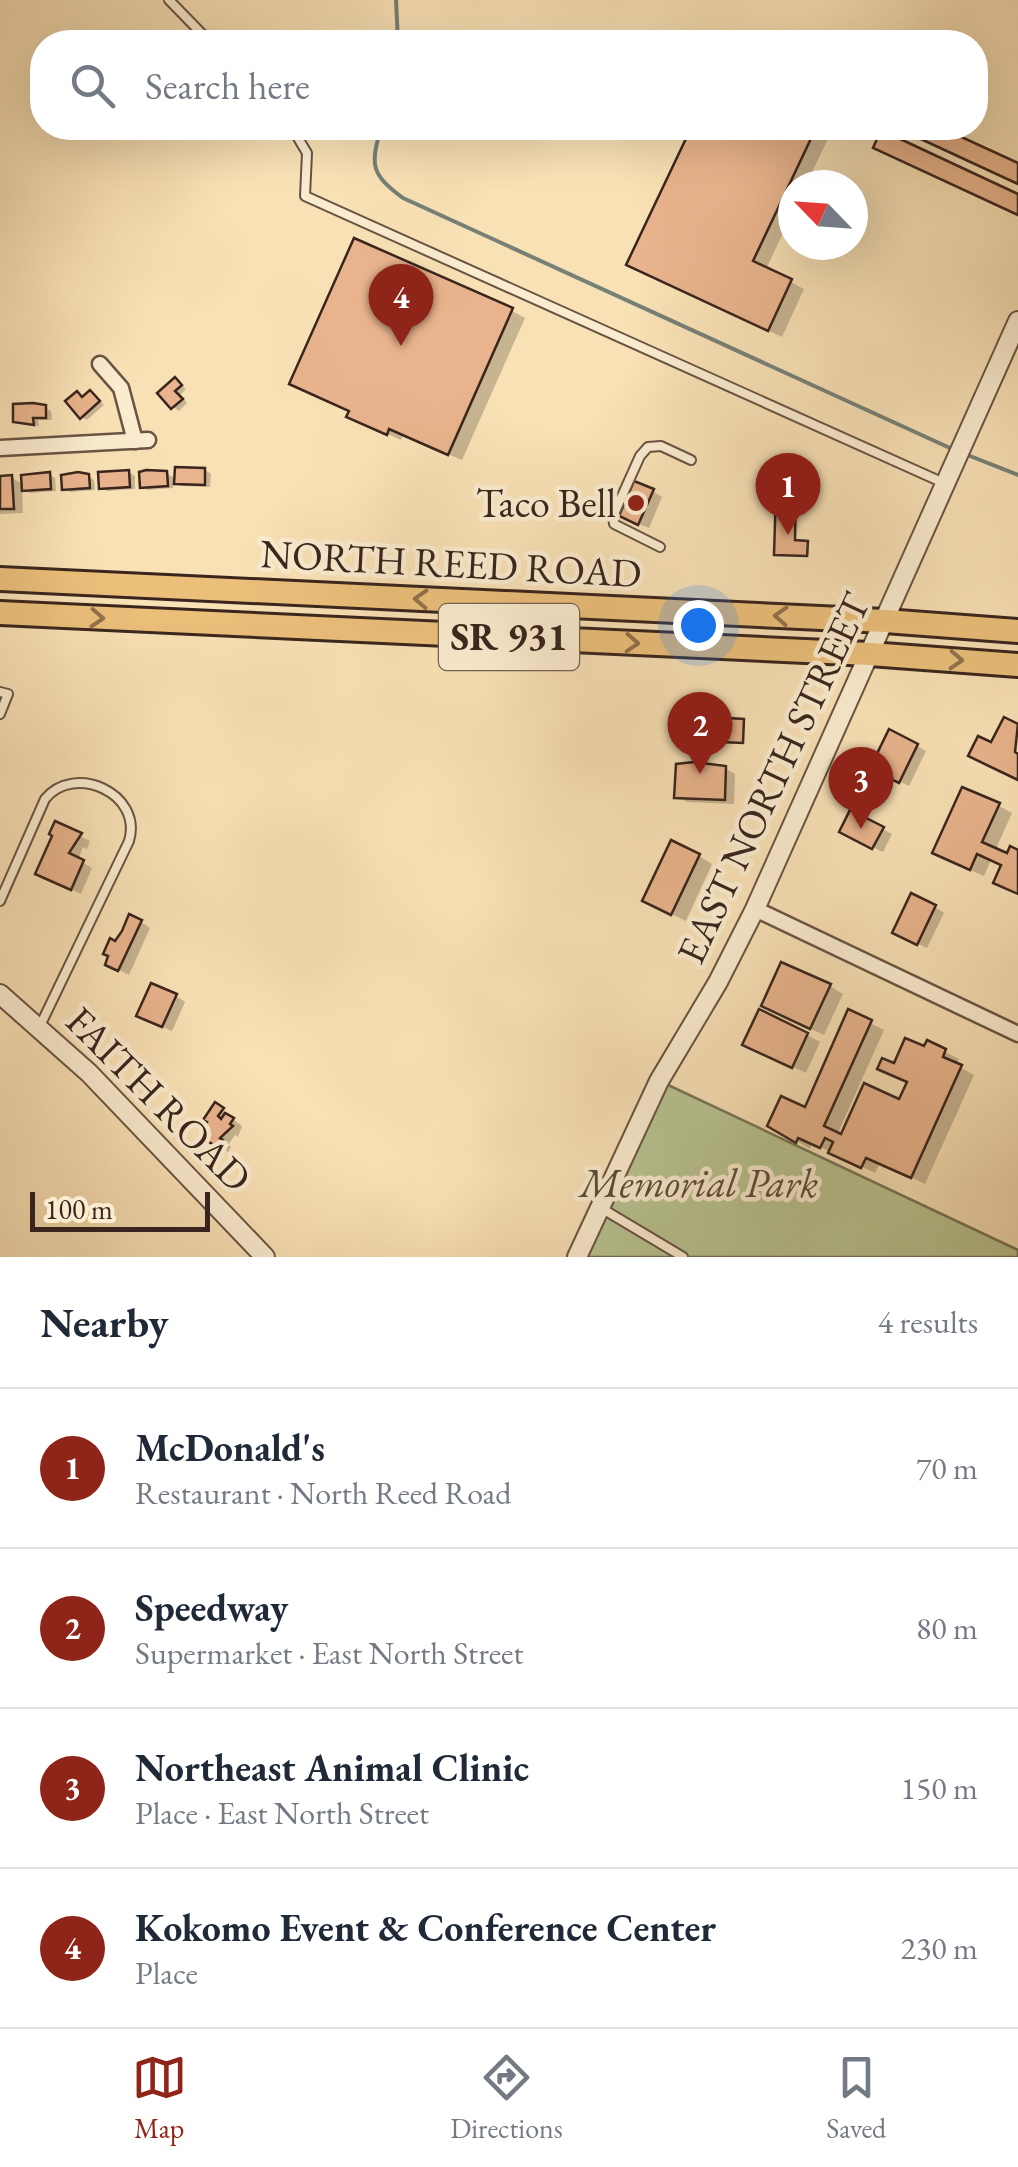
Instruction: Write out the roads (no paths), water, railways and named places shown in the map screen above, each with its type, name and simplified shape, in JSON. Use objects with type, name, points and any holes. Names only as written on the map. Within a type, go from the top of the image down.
[{"type":"main road","name":"NORTH REED ROAD","points":[[0,580],[1018,630]]},
{"type":"main road","name":"NORTH REED ROAD","points":[[0,613],[870,654],[1018,665]]},
{"type":"street","name":"EAST NORTH STREET","points":[[577,1257],[658,1081],[718,982],[755,909],[1018,321]]},
{"type":"street","points":[[0,448],[142,440],[121,388],[100,364]]},
{"type":"street","points":[[755,909],[1018,1034]]},
{"type":"street","name":"FAITH ROAD","points":[[0,994],[102,1086],[266,1257]]},
{"type":"lane","points":[[169,0],[198,30]]},
{"type":"lane","points":[[299,140],[307,153],[306,196],[946,484]]},
{"type":"lane","points":[[660,547],[622,530],[614,524],[613,516],[640,456],[648,447],[661,446],[691,460]]},
{"type":"lane","points":[[0,692],[8,694],[0,714]]},
{"type":"lane","points":[[0,901],[45,799],[54,788],[67,783],[89,783],[122,802],[131,822],[129,841],[39,1028]]},
{"type":"lane","points":[[598,1206],[683,1257]]},
{"type":"waterway","points":[[396,0],[397,30]]},
{"type":"waterway","points":[[378,140],[375,161],[379,175],[403,198],[950,448]]},
{"type":"waterway","points":[[970,456],[1018,475]]},
{"type":"place","name":"Kokomo Event & Conference Center","points":[[401,346]]},
{"type":"place","name":"Taco Bell","points":[[636,503]]},
{"type":"place","name":"McDonald's","points":[[788,535]]},
{"type":"place","name":"Speedway","points":[[700,774]]},
{"type":"place","name":"Northeast Animal Clinic","points":[[861,829]]},
{"type":"park label","name":"Memorial Park","points":[[699,1183]]}]
